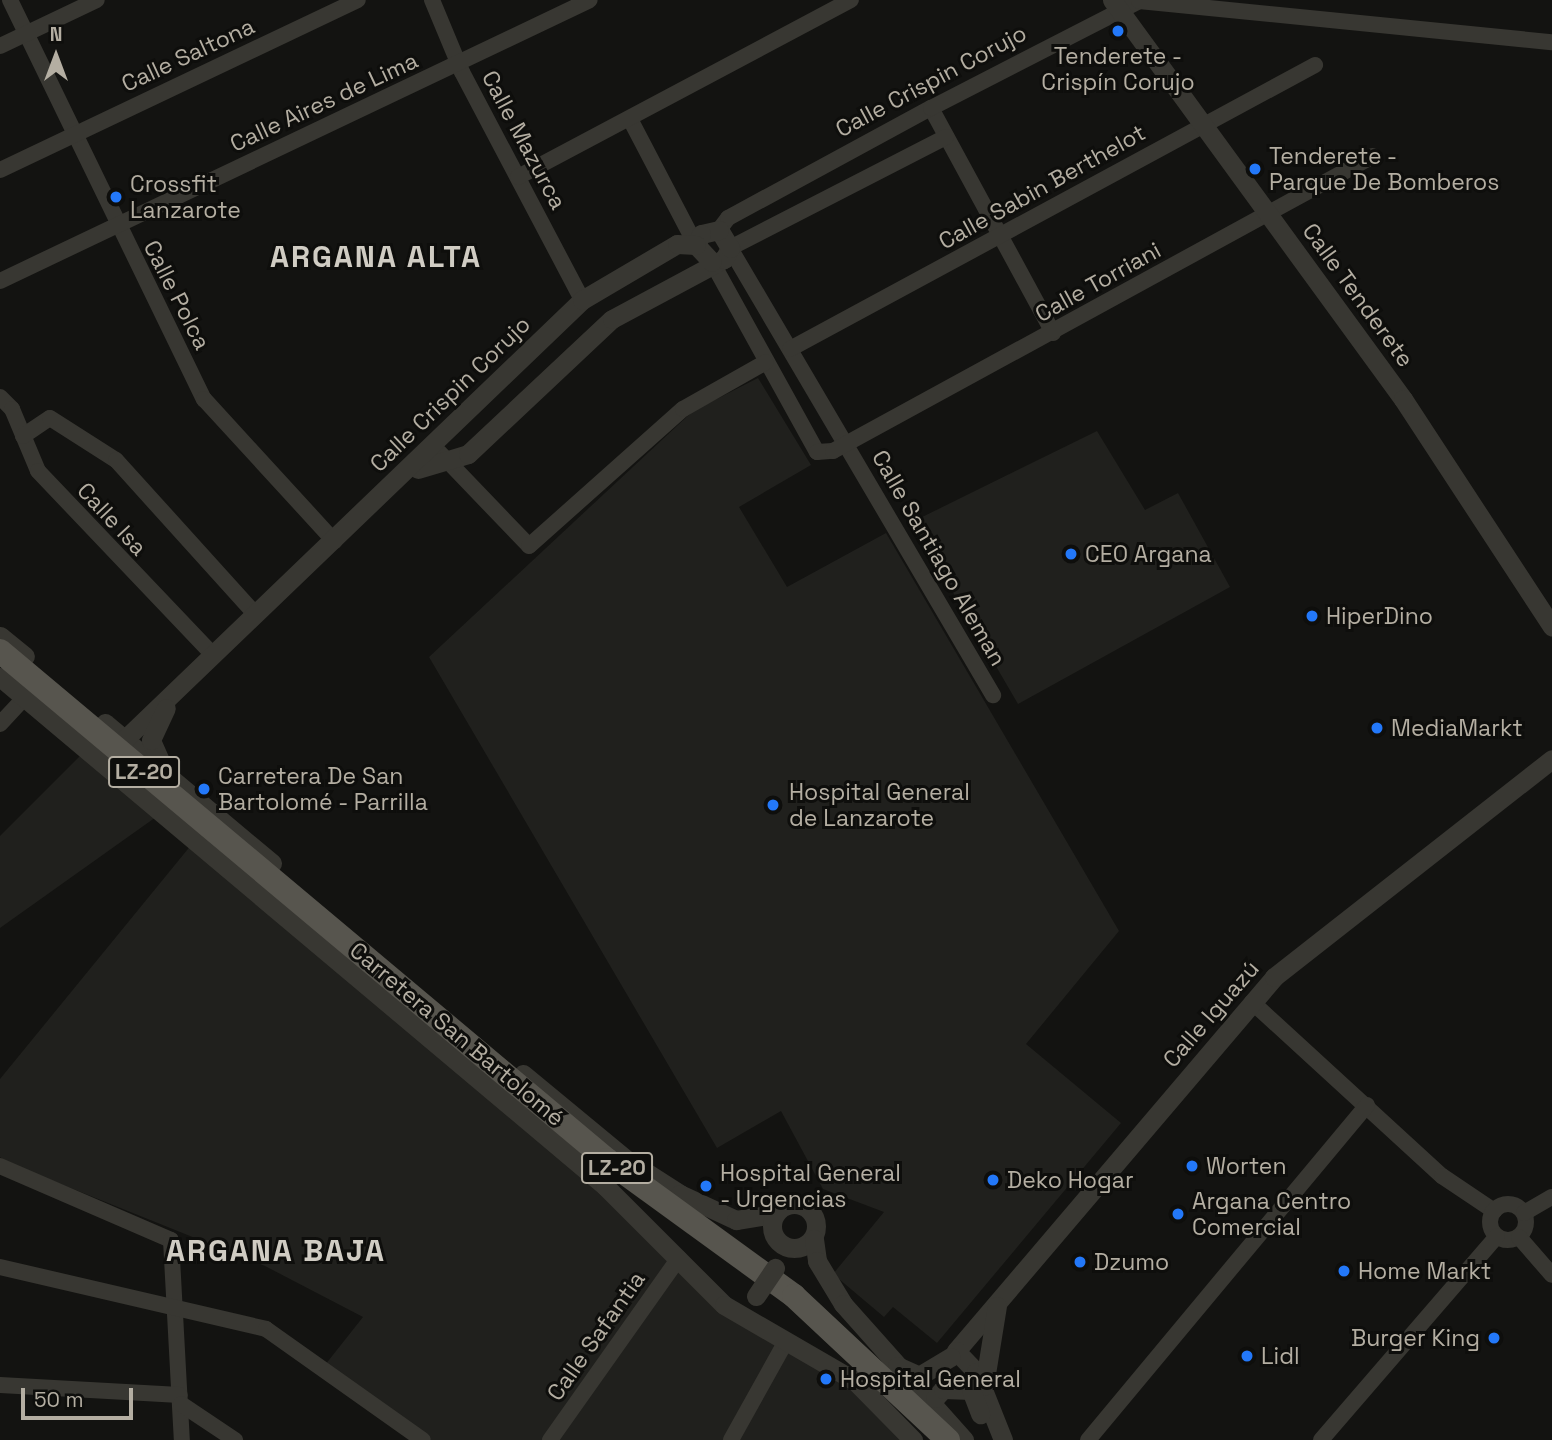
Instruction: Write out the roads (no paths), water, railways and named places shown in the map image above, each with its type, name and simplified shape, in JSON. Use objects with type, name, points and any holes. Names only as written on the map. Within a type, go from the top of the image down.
[{"type":"main road","name":"Carretera San Bartolomé","points":[[0,651],[607,1160],[794,1296],[858,1349],[948,1440]]},
{"type":"main road","name":"Carretera San Bartolomé","points":[[0,662],[601,1165],[792,1304],[938,1440]]},
{"type":"street","name":"Calle Polca","points":[[10,0],[116,224],[204,399],[334,541]]},
{"type":"street","points":[[0,46],[97,0]]},
{"type":"street","name":"Calle Saltona","points":[[0,170],[358,0]]},
{"type":"street","name":"Calle Mazurca","points":[[432,0],[461,63],[582,300]]},
{"type":"street","name":"Calle Aires de Lima","points":[[0,281],[590,0]]},
{"type":"street","points":[[519,177],[851,0]]},
{"type":"street","points":[[1292,0],[1301,17]]},
{"type":"street","name":"Calle Crispin Corujo","points":[[719,230],[728,218],[1115,4],[1139,1],[1552,42]]},
{"type":"street","name":"Calle Tenderete","points":[[1115,4],[1458,479],[1552,627]]},
{"type":"street","name":"Calle Sabin Berthelot","points":[[790,349],[1315,65]]},
{"type":"street","points":[[931,108],[1053,333]]},
{"type":"street","points":[[630,119],[696,245],[712,262]]},
{"type":"street","points":[[696,245],[701,234],[719,230],[730,248],[946,137]]},
{"type":"street","name":"Calle Torriani","points":[[844,444],[1053,333],[1373,156]]},
{"type":"street","name":"Calle Crispin Corujo","points":[[125,739],[172,699],[382,496],[436,439],[582,300],[677,244],[696,245]]},
{"type":"street","name":"Calle Crispin Corujo","points":[[382,496],[418,469],[449,463],[468,454],[612,319],[712,262],[730,248]]},
{"type":"street","name":"Calle Santiago Aleman","points":[[730,248],[993,695]]},
{"type":"street","name":"Calle Santiago Aleman","points":[[712,262],[817,452],[844,444]]},
{"type":"street","points":[[436,439],[449,463],[529,546],[683,408],[766,362]]},
{"type":"street","name":"Calle Isa","points":[[0,397],[23,436],[38,471],[67,505],[214,656]]},
{"type":"street","points":[[23,436],[50,418],[116,460],[256,615]]},
{"type":"street","name":"Carretera San Bartolomé","points":[[0,636],[627,1160],[680,1194],[736,1220],[775,1214]]},
{"type":"street","name":"Carretera San Bartolomé","points":[[0,677],[595,1177],[744,1317],[836,1368],[913,1440]]},
{"type":"street","points":[[0,724],[24,698]]},
{"type":"street","name":"Calle Crispin Corujo","points":[[172,699],[151,740],[152,752],[176,782]]},
{"type":"street","name":"Calle Iguazú","points":[[954,1354],[1252,1002],[1318,938],[1552,760]]},
{"type":"street","points":[[1252,1002],[1442,1175],[1494,1211]]},
{"type":"street","points":[[1088,1440],[1367,1105]]},
{"type":"street","points":[[0,1166],[171,1240],[182,1440]]},
{"type":"street","points":[[1519,1237],[1524,1213],[1552,1197]]},
{"type":"street","points":[[787,1248],[776,1240],[775,1214],[793,1204],[807,1208],[817,1228],[814,1239],[824,1275],[892,1363],[936,1406],[964,1440]]},
{"type":"street","points":[[1497,1236],[1490,1224],[1494,1211],[1506,1204],[1524,1213]]},
{"type":"street","points":[[1497,1236],[1519,1237],[1552,1275]]},
{"type":"street","points":[[1321,1440],[1497,1236]]},
{"type":"street","points":[[744,1317],[787,1248],[814,1239]]},
{"type":"street","name":"Calle Safantia","points":[[550,1440],[679,1258]]},
{"type":"street","points":[[0,1267],[266,1329],[423,1440]]},
{"type":"street","points":[[992,1440],[977,1390],[998,1301]]},
{"type":"street","points":[[731,1440],[786,1341]]},
{"type":"street","points":[[892,1363],[919,1376],[954,1354]]},
{"type":"street","points":[[954,1354],[977,1390],[1003,1440]]},
{"type":"street","points":[[936,1406],[954,1354]]},
{"type":"street","points":[[0,1385],[180,1399],[235,1440]]},
{"type":"street","points":[[936,1406],[943,1390],[977,1390]]},
{"type":"place","name":"Tenderete - Crispín Corujo","points":[[1118,31]]},
{"type":"place","name":"Tenderete - Parque De Bomberos","points":[[1255,169]]},
{"type":"place","name":"Crossfit Lanzarote","points":[[116,197]]},
{"type":"place","name":"CEO Argana","points":[[1071,554]]},
{"type":"place","name":"HiperDino","points":[[1312,616]]},
{"type":"place","name":"MediaMarkt","points":[[1377,728]]},
{"type":"place","name":"Carretera De San Bartolomé - Parrilla","points":[[204,789]]},
{"type":"place","name":"Hospital General de Lanzarote","points":[[773,805]]},
{"type":"place","name":"Worten","points":[[1192,1166]]},
{"type":"place","name":"Deko Hogar","points":[[993,1180]]},
{"type":"place","name":"Hospital General - Urgencias","points":[[706,1186]]},
{"type":"place","name":"Argana Centro Comercial","points":[[1178,1214]]},
{"type":"place","name":"Dzumo","points":[[1080,1262]]},
{"type":"place","name":"Home Markt","points":[[1344,1271]]},
{"type":"place","name":"Burger King","points":[[1494,1338]]},
{"type":"place","name":"Lidl","points":[[1247,1356]]},
{"type":"place","name":"Hospital General","points":[[826,1379]]},
{"type":"district","name":"ARGANA ALTA","points":[[376,257]]},
{"type":"district","name":"ARGANA BAJA","points":[[276,1251]]}]
